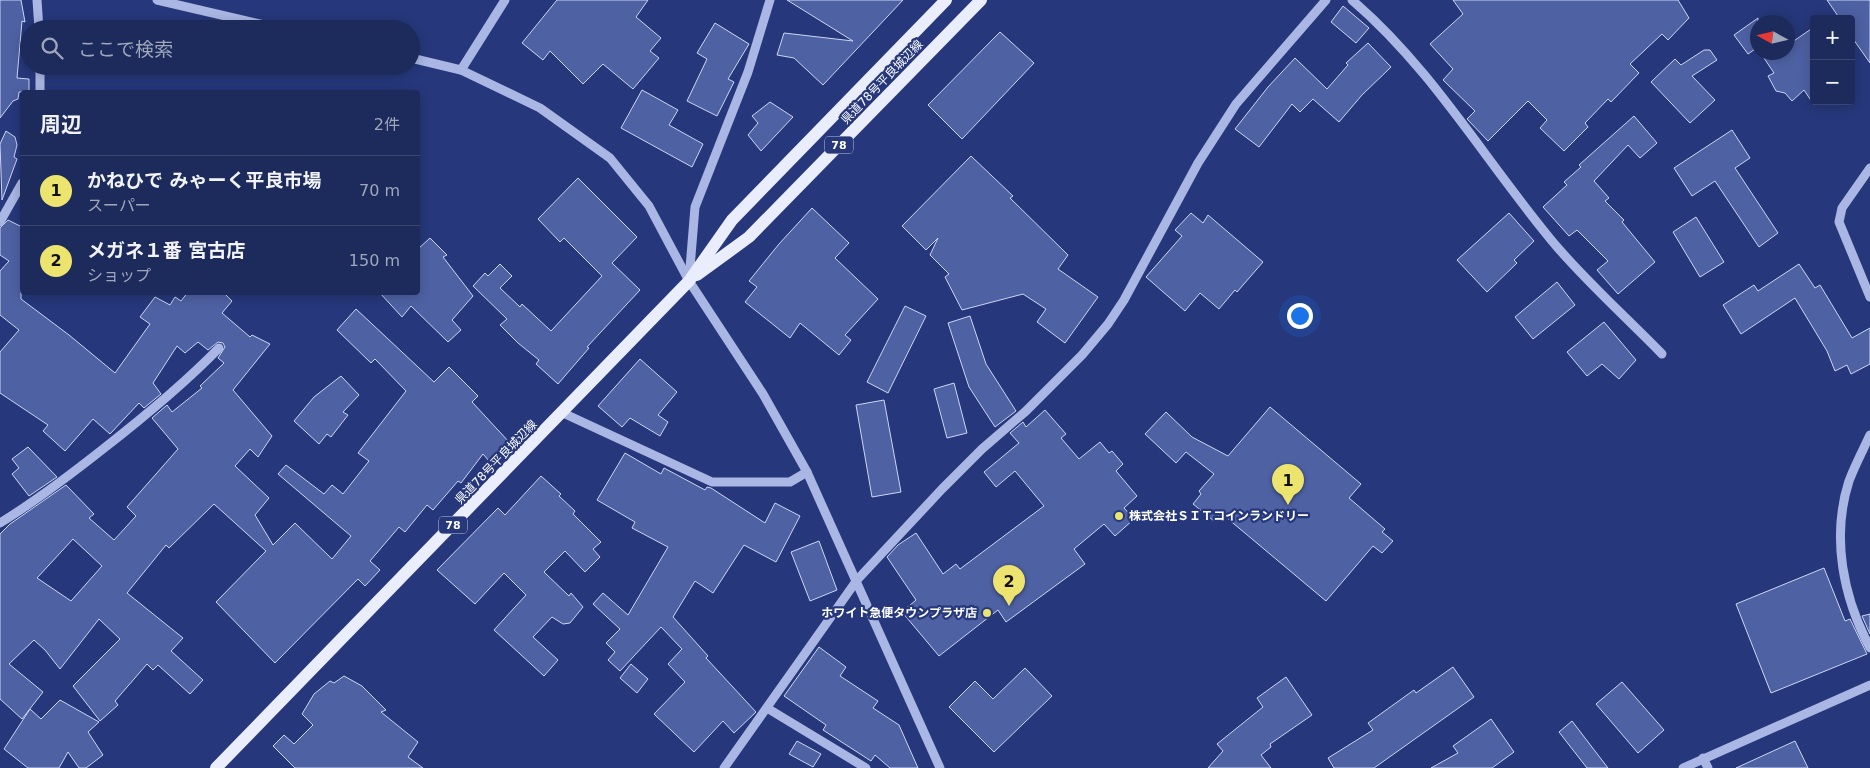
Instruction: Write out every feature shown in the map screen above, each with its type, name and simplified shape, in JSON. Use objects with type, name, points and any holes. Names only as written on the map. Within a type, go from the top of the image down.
[{"type":"main road","name":"県道78号平良城辺線","points":[[216,768],[563,413],[689,281],[732,220],[946,0]]},
{"type":"main road","name":"県道78号平良城辺線","points":[[689,281],[749,237],[981,0]]},
{"type":"street","points":[[37,0],[38,20]]},
{"type":"street","points":[[157,0],[243,20]]},
{"type":"street","points":[[461,70],[505,0]]},
{"type":"street","points":[[689,281],[695,207],[748,72],[770,0]]},
{"type":"street","points":[[724,768],[856,580],[982,449],[1026,411],[1082,355],[1108,324],[1124,300],[1198,163],[1236,104],[1326,0]]},
{"type":"street","points":[[1352,0],[1372,17],[1425,78],[1558,248],[1662,354]]},
{"type":"street","points":[[420,60],[461,70],[540,108],[610,158],[649,206],[689,281],[763,394],[807,472],[940,768]]},
{"type":"street","points":[[40,75],[40,90]]},
{"type":"street","points":[[1870,168],[1842,208],[1839,222],[1870,297]]},
{"type":"street","points":[[0,222],[3,210],[20,185]]},
{"type":"street","points":[[0,523],[64,479],[137,423],[197,371],[220,348]]},
{"type":"street","points":[[563,413],[712,482],[790,482],[807,472]]},
{"type":"street","points":[[1870,435],[1850,480],[1842,511],[1840,538],[1845,584],[1857,623],[1870,648]]},
{"type":"street","points":[[1683,768],[1870,685]]},
{"type":"street","points":[[766,708],[866,768]]},
{"type":"street","points":[[1703,758],[1708,768]]},
{"type":"building","points":[[0,0],[21,0],[25,20],[20,20],[17,78],[29,79],[29,90],[20,90],[18,99],[13,101],[0,118]]},
{"type":"building","points":[[557,0],[648,0],[636,17],[661,38],[650,51],[659,58],[633,89],[603,64],[583,84],[550,51],[543,60],[522,43]]},
{"type":"building","points":[[787,0],[903,0],[823,85],[794,58],[777,55],[784,33],[853,41]]},
{"type":"building","points":[[1453,0],[1678,0],[1689,18],[1668,40],[1662,34],[1630,64],[1639,73],[1611,102],[1608,99],[1585,123],[1588,127],[1564,151],[1540,128],[1547,120],[1528,101],[1488,141],[1467,119],[1475,111],[1443,80],[1453,69],[1430,44],[1463,14]]},
{"type":"building","points":[[1827,0],[1870,0],[1870,63],[1855,42],[1855,15],[1837,15]]},
{"type":"building","points":[[1343,6],[1369,28],[1356,43],[1331,22]]},
{"type":"building","points":[[715,23],[749,44],[728,79],[734,82],[717,116],[687,101],[707,59],[697,53]]},
{"type":"building","points":[[1750,24],[1750,53],[1748,54],[1734,35]]},
{"type":"building","points":[[1810,30],[1810,99],[1804,90],[1792,101],[1785,93],[1776,91],[1768,76],[1774,73],[1765,60],[1795,60],[1795,40]]},
{"type":"building","points":[[1000,32],[1034,63],[962,139],[928,105]]},
{"type":"building","points":[[1368,43],[1391,67],[1362,95],[1339,122],[1313,99],[1300,112],[1292,104],[1259,147],[1235,129],[1268,87],[1295,58],[1327,89],[1348,65],[1346,63]]},
{"type":"building","points":[[1704,50],[1710,50],[1717,60],[1692,76],[1715,100],[1690,123],[1651,82],[1675,59],[1681,65]]},
{"type":"building","points":[[642,90],[678,110],[669,125],[703,144],[692,167],[621,128]]},
{"type":"building","points":[[770,102],[793,117],[761,151],[748,135],[758,123],[752,116]]},
{"type":"building","points":[[1634,116],[1657,143],[1640,158],[1628,145],[1594,181],[1609,198],[1605,201],[1624,220],[1622,222],[1655,262],[1618,294],[1597,270],[1608,261],[1577,230],[1569,236],[1543,207],[1567,185],[1564,182],[1581,167],[1579,165]]},
{"type":"building","points":[[1732,130],[1750,158],[1735,168],[1778,233],[1759,247],[1715,181],[1692,196],[1674,168]]},
{"type":"building","points":[[6,131],[15,137],[17,145],[14,157],[17,159],[2,200],[0,144]]},
{"type":"building","points":[[971,156],[1013,196],[1010,198],[1068,255],[1058,269],[1098,297],[1065,343],[1037,322],[1046,309],[1023,294],[962,310],[945,277],[949,274],[930,255],[938,238],[926,250],[902,226]]},
{"type":"building","points":[[578,178],[637,237],[612,263],[640,290],[587,347],[589,348],[558,384],[536,364],[539,360],[500,325],[507,319],[473,286],[485,273],[488,276],[500,264],[512,276],[500,288],[520,307],[522,304],[551,331],[602,276],[564,238],[560,242],[538,219]]},
{"type":"building","points":[[812,208],[849,243],[835,258],[878,299],[845,335],[851,340],[839,355],[800,323],[790,338],[745,302],[757,287],[749,281]]},
{"type":"building","points":[[1191,213],[1203,223],[1208,215],[1263,262],[1237,292],[1235,290],[1219,309],[1200,293],[1185,311],[1146,277],[1182,236],[1175,230]]},
{"type":"building","points":[[1509,213],[1534,241],[1514,260],[1517,263],[1487,292],[1457,260]]},
{"type":"building","points":[[1696,217],[1724,262],[1700,277],[1673,232]]},
{"type":"building","points":[[8,220],[20,226],[21,299],[115,373],[150,324],[140,317],[155,297],[170,305],[175,297],[181,301],[186,295],[226,295],[232,301],[222,313],[250,337],[252,335],[270,344],[233,390],[272,436],[258,457],[250,449],[235,466],[269,498],[255,515],[273,545],[295,523],[332,559],[351,536],[278,474],[286,465],[324,494],[332,485],[343,494],[369,461],[358,453],[406,391],[375,359],[371,363],[337,330],[356,309],[434,382],[449,367],[478,396],[472,402],[510,443],[490,462],[483,454],[461,483],[458,481],[433,510],[427,505],[405,532],[399,527],[370,561],[380,570],[365,586],[358,579],[275,663],[216,602],[266,551],[214,504],[169,548],[166,545],[127,593],[183,638],[171,651],[203,680],[190,694],[158,665],[153,670],[147,664],[115,701],[118,705],[100,721],[73,686],[120,639],[99,619],[60,669],[45,650],[34,640],[9,664],[43,692],[22,719],[0,699],[0,534],[10,524],[66,485],[94,514],[89,518],[114,540],[136,516],[127,507],[178,449],[152,418],[167,405],[172,412],[202,388],[200,386],[224,363],[218,358],[225,347],[223,343],[218,342],[208,350],[198,342],[185,353],[177,346],[153,383],[161,394],[144,408],[139,403],[110,434],[93,419],[65,451],[43,431],[48,425],[0,393],[0,352],[19,330],[0,315],[0,271],[9,261],[0,255],[0,228]],"holes":[[[73,539],[102,566],[71,601],[37,578]]]},
{"type":"building","points":[[430,238],[447,255],[443,257],[473,296],[452,320],[461,330],[448,342],[411,306],[402,317],[382,295],[420,295],[420,247]]},
{"type":"building","points":[[1799,264],[1815,288],[1820,285],[1852,338],[1870,328],[1870,364],[1851,374],[1847,365],[1835,371],[1827,351],[1795,298],[1741,334],[1723,305],[1754,285],[1758,291]]},
{"type":"building","points":[[1557,282],[1575,305],[1533,339],[1515,317]]},
{"type":"building","points":[[905,306],[926,316],[888,393],[867,382]]},
{"type":"building","points":[[970,316],[986,364],[1016,411],[995,427],[969,387],[948,323]]},
{"type":"building","points":[[1604,322],[1636,360],[1619,379],[1602,364],[1587,376],[1567,352]]},
{"type":"building","points":[[640,359],[677,392],[658,415],[668,422],[660,436],[630,418],[622,427],[598,406]]},
{"type":"building","points":[[341,376],[359,395],[343,412],[348,415],[331,437],[327,434],[319,444],[294,421],[314,397]]},
{"type":"building","points":[[954,383],[967,433],[947,438],[934,389]]},
{"type":"building","points":[[884,400],[901,492],[872,497],[856,405]]},
{"type":"building","points":[[1270,407],[1361,484],[1349,498],[1385,529],[1382,532],[1393,541],[1382,553],[1373,546],[1326,601],[1221,513],[1214,521],[1193,504],[1201,494],[1199,491],[1214,474],[1186,452],[1176,463],[1145,434],[1166,412],[1192,437],[1228,456]]},
{"type":"building","points":[[1045,410],[1066,434],[1061,438],[1079,459],[1100,442],[1109,453],[1112,451],[1123,464],[1116,471],[1137,496],[1124,508],[1134,519],[1115,536],[1104,524],[1074,549],[1085,564],[1006,622],[998,610],[939,656],[902,612],[916,600],[887,557],[898,545],[916,533],[943,574],[956,564],[960,569],[1044,506],[1015,471],[996,487],[984,472],[1019,443],[1010,433],[1023,422],[1026,427]]},
{"type":"building","points":[[28,447],[57,477],[29,496],[12,474],[19,468],[12,459]]},
{"type":"building","points":[[625,453],[661,474],[664,468],[705,490],[707,487],[711,488],[765,523],[775,503],[800,516],[776,562],[744,545],[713,593],[695,581],[673,617],[708,656],[706,658],[756,712],[734,733],[723,721],[694,752],[654,714],[685,682],[668,664],[682,649],[661,627],[620,671],[608,660],[615,652],[606,643],[620,629],[593,604],[603,593],[628,615],[668,547],[632,528],[635,522],[597,500]]},
{"type":"building","points":[[541,476],[561,494],[559,496],[575,511],[573,514],[601,542],[593,549],[600,557],[585,572],[565,551],[544,572],[569,596],[571,593],[583,607],[570,623],[563,624],[552,617],[533,637],[558,660],[544,676],[494,630],[526,595],[504,573],[475,604],[437,570],[498,508],[505,515]]},
{"type":"building","points":[[819,541],[837,590],[810,601],[791,552]]},
{"type":"building","points":[[1824,568],[1845,621],[1850,619],[1867,654],[1771,693],[1736,604]]},
{"type":"building","points":[[1870,614],[1870,634],[1862,616]]},
{"type":"building","points":[[819,647],[846,667],[840,676],[878,701],[873,708],[899,725],[918,768],[890,768],[875,755],[871,761],[823,730],[826,725],[784,696]]},
{"type":"building","points":[[631,664],[648,679],[637,693],[620,678]]},
{"type":"building","points":[[1453,667],[1474,697],[1374,768],[1334,768],[1328,758],[1373,730],[1368,723],[1414,690],[1416,693]]},
{"type":"building","points":[[1025,668],[1052,696],[994,752],[949,707],[975,681],[993,699]]},
{"type":"building","points":[[344,676],[362,686],[386,710],[381,712],[418,742],[408,757],[423,768],[295,768],[273,746],[284,735],[294,744],[313,725],[302,714],[314,694],[330,681],[334,683]]},
{"type":"building","points":[[1286,677],[1312,715],[1270,744],[1271,747],[1261,755],[1271,768],[1208,768],[1223,751],[1217,744],[1263,707],[1257,698]]},
{"type":"building","points":[[1622,682],[1664,730],[1638,753],[1596,704]]},
{"type":"building","points":[[60,700],[99,722],[88,732],[103,755],[86,768],[79,768],[68,752],[59,768],[28,768],[4,749],[30,709],[41,719]]},
{"type":"building","points":[[1491,719],[1514,752],[1492,768],[1431,768],[1458,753],[1453,746]]},
{"type":"building","points":[[1572,721],[1608,768],[1587,768],[1559,732]]},
{"type":"building","points":[[797,741],[821,754],[813,767],[789,754]]},
{"type":"building","points":[[1795,741],[1808,768],[1736,768]]},
{"type":"place","name":"かねひで みゃーく平良市場","points":[[1288,505]]},
{"type":"place","name":"株式会社ＳＩＴコインランドリー","points":[[1119,516]]},
{"type":"place","name":"メガネ１番 宮古店","points":[[1009,606]]},
{"type":"place","name":"ホワイト急便タウンプラザ店","points":[[987,613]]}]
